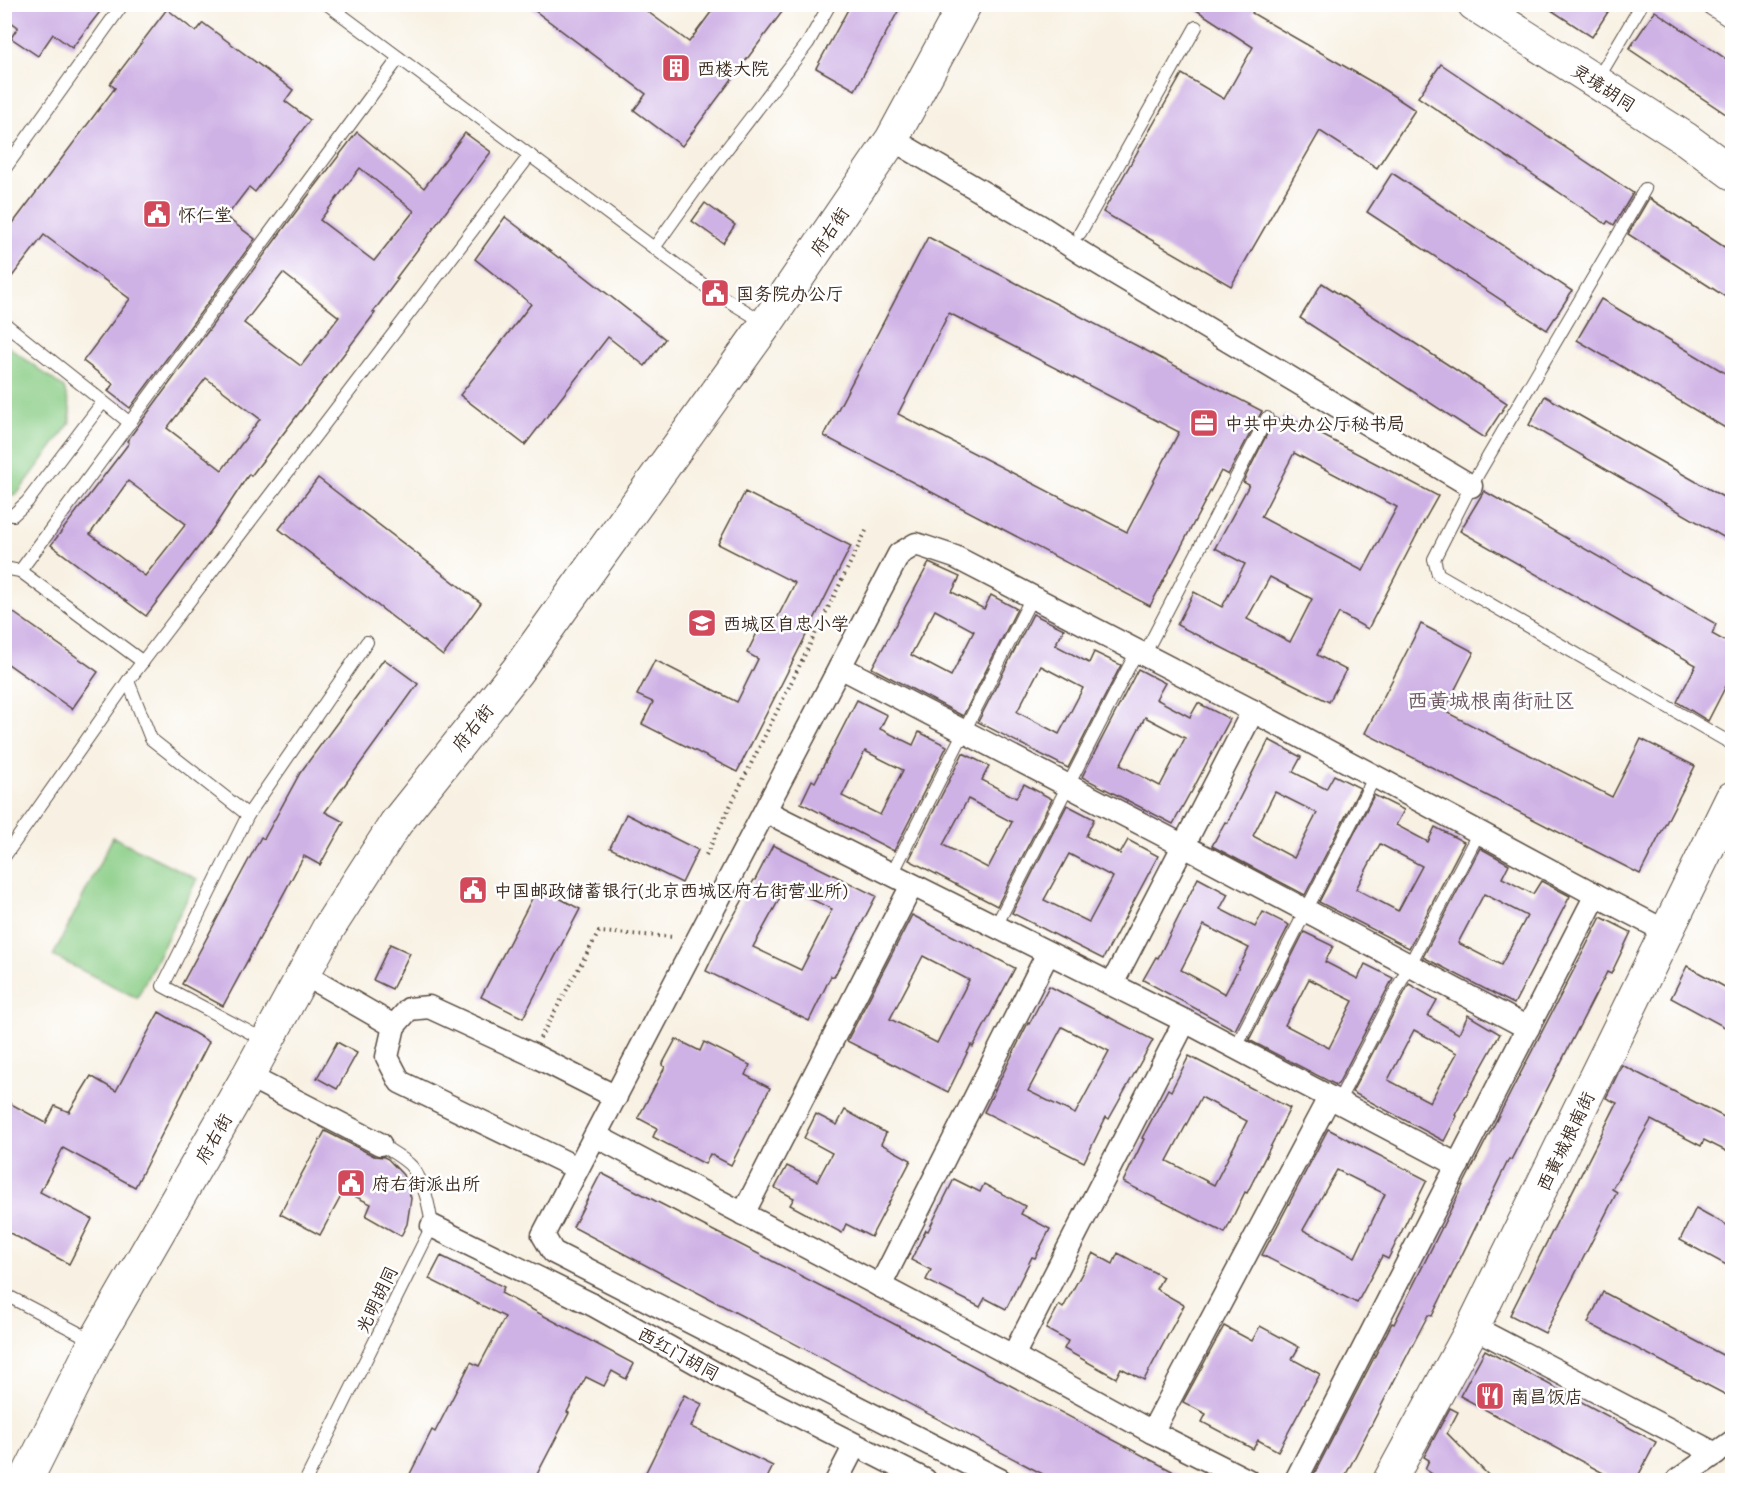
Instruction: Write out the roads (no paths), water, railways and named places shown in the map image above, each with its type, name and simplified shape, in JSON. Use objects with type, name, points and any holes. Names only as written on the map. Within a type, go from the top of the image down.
[{"type":"main road","name":"府右街","points":[[26,1480],[96,1342],[248,1076],[328,929],[396,823],[517,671],[766,324],[892,139],[965,4]]},
{"type":"main road","name":"灵境胡同","points":[[1474,4],[1686,139],[1732,173]]},
{"type":"main road","name":"西黄城根南街","points":[[1390,1480],[1473,1327],[1732,798]]},
{"type":"street","points":[[892,139],[1471,486]]},
{"type":"street","points":[[1000,1480],[553,1252],[543,1235],[899,554],[916,544],[955,557],[1253,711],[1667,932]]},
{"type":"street","points":[[840,667],[1528,1028]]},
{"type":"street","points":[[1112,984],[1253,711]]},
{"type":"street","points":[[765,811],[1112,984],[1458,1165]]},
{"type":"street","points":[[743,1214],[912,885]]},
{"type":"street","points":[[1296,1480],[1596,895]]},
{"type":"street","points":[[880,1286],[1048,953]]},
{"type":"street","points":[[304,974],[394,1026]]},
{"type":"street","points":[[577,1168],[400,1082],[387,1057],[394,1026],[409,1009],[429,1006],[616,1097]]},
{"type":"street","points":[[1013,1356],[1185,1022]]},
{"type":"street","points":[[248,1076],[380,1144]]},
{"type":"street","points":[[1152,1432],[1333,1100]]},
{"type":"street","points":[[596,1136],[1152,1432],[1247,1480]]},
{"type":"street","name":"西红门胡同","points":[[432,1226],[594,1306],[720,1376],[925,1480]]},
{"type":"street","points":[[1473,1327],[1724,1448],[1678,1480]]},
{"type":"street","points":[[837,1480],[855,1445]]},
{"type":"lane","points":[[4,170],[123,4]]},
{"type":"lane","points":[[327,4],[654,248],[709,288],[766,324]]},
{"type":"lane","points":[[654,248],[696,189],[808,43],[830,4]]},
{"type":"lane","points":[[1596,81],[1642,4]]},
{"type":"lane","points":[[1703,4],[1732,23]]},
{"type":"lane","points":[[1080,233],[1196,27]]},
{"type":"lane","points":[[20,571],[399,58]]},
{"type":"lane","points":[[4,857],[142,662],[530,155]]},
{"type":"lane","points":[[1645,189],[1471,486],[1434,559],[1438,574],[1732,744]]},
{"type":"lane","points":[[4,323],[130,423]]},
{"type":"lane","points":[[4,514],[13,515],[27,502],[103,402]]},
{"type":"lane","points":[[996,926],[1068,786],[1267,418]]},
{"type":"lane","points":[[4,568],[20,571],[142,662]]},
{"type":"lane","points":[[892,874],[1032,597]]},
{"type":"lane","points":[[267,1042],[163,986],[248,815],[367,642]]},
{"type":"lane","points":[[128,681],[151,739],[248,815]]},
{"type":"lane","points":[[1236,1049],[1375,776]]},
{"type":"lane","points":[[1333,1100],[1409,966],[1479,832]]},
{"type":"lane","points":[[380,1144],[411,1165],[423,1187],[432,1226]]},
{"type":"lane","name":"光明胡同","points":[[306,1480],[432,1226]]},
{"type":"lane","points":[[4,1294],[96,1342]]},
{"type":"place","name":"西楼大院","points":[[676,68]]},
{"type":"place","name":"怀仁堂","points":[[157,214]]},
{"type":"place","name":"国务院办公厅","points":[[715,293]]},
{"type":"place","name":"中共中央办公厅秘书局","points":[[1204,423]]},
{"type":"place","name":"西城区自忠小学","points":[[702,623]]},
{"type":"place","name":"中国邮政储蓄银行(北京西城区府右街营业所)","points":[[473,890]]},
{"type":"place","name":"府右街派出所","points":[[351,1183]]},
{"type":"place","name":"南昌饭店","points":[[1490,1396]]},
{"type":"district","name":"西黄城根南街社区","points":[[1491,699]]}]
